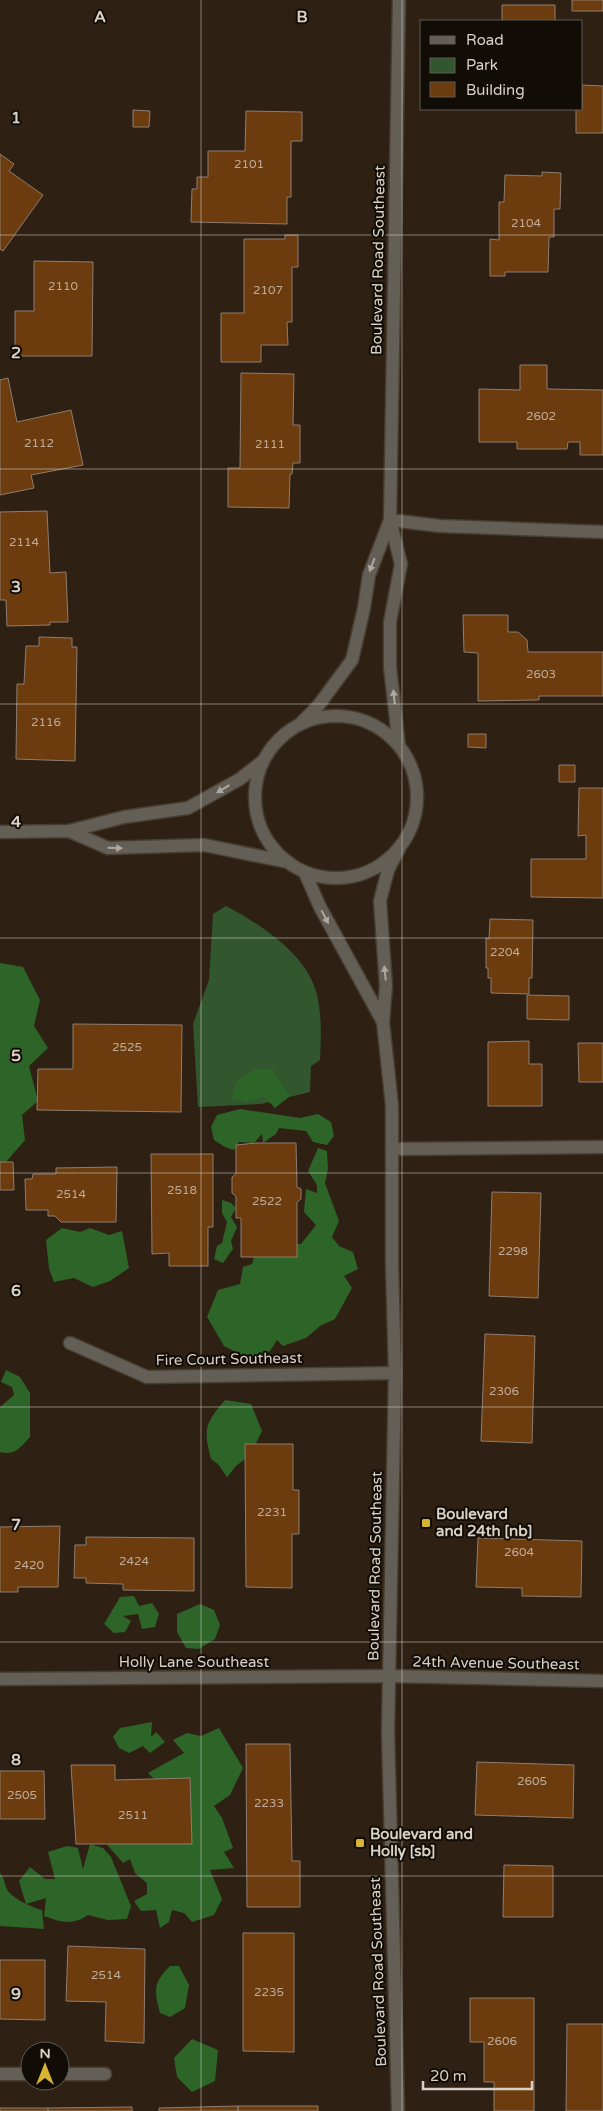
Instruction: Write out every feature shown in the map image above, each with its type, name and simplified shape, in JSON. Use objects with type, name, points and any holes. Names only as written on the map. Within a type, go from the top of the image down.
[{"type":"street","name":"Boulevard Road Southeast","points":[[399,0],[390,520],[401,564],[390,622],[390,667],[399,746]]},
{"type":"street","name":"Boulevard Road Southeast","points":[[301,723],[318,706],[352,660],[364,608],[369,575],[390,520]]},
{"type":"street","points":[[390,520],[440,526],[603,532]]},
{"type":"street","points":[[0,832],[69,831],[124,817],[188,808],[240,779],[263,761],[279,739],[301,723],[327,716],[354,718],[379,728],[399,746],[412,768],[418,795],[414,821],[402,846],[382,864],[358,876],[332,879],[305,872],[288,862],[265,838],[256,812],[255,786],[263,761]]},
{"type":"street","points":[[69,831],[108,848],[204,846],[288,862]]},
{"type":"street","name":"Boulevard Road Southeast","points":[[398,2111],[388,1732],[395,1373],[392,1106],[383,1022],[386,986],[380,902],[388,870],[402,846]]},
{"type":"street","name":"Boulevard Road Southeast","points":[[305,872],[320,907],[383,1022]]},
{"type":"street","points":[[392,1149],[603,1147]]},
{"type":"street","name":"Fire Court Southeast","points":[[70,1343],[147,1377],[395,1373]]},
{"type":"street","name":"Holly Lane Southeast","points":[[0,1679],[389,1676]]},
{"type":"street","name":"24th Avenue Southeast","points":[[389,1676],[603,1681]]},
{"type":"street","points":[[0,2074],[20,2074]]},
{"type":"street","points":[[70,2074],[105,2074]]},
{"type":"green space","points":[[226,906],[281,942],[304,967],[312,980],[319,1003],[321,1036],[320,1060],[311,1066],[310,1092],[261,1104],[198,1107],[193,1024],[209,980],[213,914]]},
{"type":"green space","points":[[0,963],[23,967],[40,1000],[34,1026],[48,1048],[29,1066],[38,1101],[22,1115],[25,1140],[6,1162],[0,1165]]},
{"type":"green space","points":[[255,1069],[272,1069],[290,1096],[275,1108],[264,1097],[248,1102],[232,1099],[236,1082]]},
{"type":"green space","points":[[240,1109],[300,1118],[318,1114],[331,1122],[334,1136],[327,1145],[313,1142],[306,1131],[279,1128],[276,1134],[263,1143],[262,1134],[254,1143],[239,1142],[234,1150],[214,1140],[211,1127],[217,1115]]},
{"type":"green space","points":[[318,1148],[327,1151],[328,1169],[325,1183],[339,1221],[332,1237],[339,1246],[353,1252],[358,1269],[344,1276],[352,1288],[335,1319],[320,1326],[306,1338],[283,1346],[277,1340],[270,1351],[250,1359],[224,1346],[207,1317],[218,1290],[240,1284],[243,1267],[252,1264],[255,1252],[288,1244],[301,1244],[316,1225],[304,1212],[306,1189],[317,1193],[317,1185],[308,1171]]},
{"type":"green space","points":[[222,1200],[231,1203],[236,1208],[231,1217],[237,1227],[231,1241],[233,1249],[223,1263],[214,1259],[217,1246],[222,1243],[227,1222],[222,1213]]},
{"type":"green space","points":[[62,1228],[80,1232],[90,1228],[109,1235],[122,1231],[129,1268],[110,1281],[93,1287],[74,1278],[54,1282],[49,1269],[46,1240]]},
{"type":"green space","points":[[6,1370],[20,1377],[30,1393],[30,1437],[17,1450],[10,1453],[0,1452],[0,1407],[14,1395],[12,1387],[1,1382]]},
{"type":"green space","points":[[225,1400],[251,1404],[262,1431],[250,1455],[236,1466],[227,1477],[218,1464],[211,1459],[207,1440],[210,1421]]},
{"type":"green space","points":[[134,1596],[139,1606],[152,1603],[159,1614],[155,1627],[142,1629],[138,1614],[123,1616],[131,1621],[125,1632],[114,1633],[104,1624],[120,1597]]},
{"type":"green space","points":[[200,1604],[214,1610],[220,1625],[215,1639],[199,1649],[186,1648],[177,1632],[177,1614]]},
{"type":"green space","points":[[152,1722],[151,1737],[156,1732],[165,1742],[150,1753],[143,1746],[129,1753],[119,1748],[113,1737],[120,1728]]},
{"type":"green space","points":[[219,1728],[243,1768],[230,1795],[214,1806],[222,1818],[233,1848],[224,1852],[234,1868],[210,1870],[222,1899],[214,1915],[192,1922],[184,1913],[172,1910],[169,1922],[160,1928],[156,1910],[141,1911],[134,1901],[147,1894],[147,1883],[135,1873],[130,1859],[123,1863],[97,1833],[154,1779],[148,1773],[184,1753],[173,1740],[187,1733],[201,1736]]},
{"type":"green space","points":[[90,1844],[103,1848],[111,1857],[131,1906],[127,1919],[108,1920],[88,1915],[77,1921],[66,1922],[44,1916],[46,1898],[26,1904],[19,1881],[30,1867],[45,1879],[55,1879],[48,1852],[67,1846],[78,1848],[83,1869]]},
{"type":"green space","points":[[0,1873],[11,1894],[24,1903],[42,1910],[44,1929],[0,1926]]},
{"type":"green space","points":[[170,1966],[179,1966],[189,1985],[185,2008],[170,2017],[160,2013],[156,1987],[160,1977]]},
{"type":"green space","points":[[192,2039],[218,2050],[215,2081],[192,2092],[177,2077],[174,2058]]},
{"type":"building","points":[[572,0],[603,0],[603,11],[572,11]]},
{"type":"building","points":[[502,5],[555,5],[555,20],[502,20]]},
{"type":"building","points":[[583,85],[603,86],[603,133],[576,133],[576,110],[583,110]]},
{"type":"building","points":[[133,110],[150,111],[149,127],[133,127]]},
{"type":"building","points":[[246,111],[302,112],[302,141],[291,141],[291,197],[287,197],[287,224],[191,222],[192,189],[197,189],[197,177],[208,177],[208,151],[245,151]]},
{"type":"building","points":[[0,154],[14,164],[9,171],[43,195],[3,251],[0,249]]},
{"type":"building","points":[[542,172],[561,173],[560,209],[554,209],[554,237],[549,237],[548,272],[505,272],[505,276],[490,276],[490,239],[499,240],[499,202],[504,202],[505,175],[542,176]]},
{"type":"building","points":[[285,235],[298,235],[298,267],[292,267],[292,322],[287,322],[288,345],[261,345],[261,362],[221,362],[221,313],[244,313],[244,239],[285,239]]},
{"type":"building","points":[[34,261],[93,262],[92,356],[15,356],[15,311],[34,311]]},
{"type":"building","points":[[520,365],[547,365],[547,389],[603,390],[603,455],[580,455],[580,442],[568,442],[567,449],[517,449],[517,442],[479,442],[479,389],[520,390]]},
{"type":"building","points":[[241,373],[294,374],[293,425],[300,425],[300,463],[293,463],[292,474],[290,474],[289,508],[228,507],[228,468],[240,468]]},
{"type":"building","points":[[8,378],[17,422],[71,410],[83,465],[31,475],[34,488],[0,495],[0,380]]},
{"type":"building","points":[[47,511],[50,573],[66,572],[68,622],[50,622],[50,625],[7,626],[6,600],[0,600],[0,512]]},
{"type":"building","points":[[463,615],[508,615],[508,632],[518,632],[527,640],[528,652],[603,652],[603,696],[539,696],[539,700],[478,701],[478,653],[464,652]]},
{"type":"building","points":[[39,637],[72,638],[72,647],[77,647],[75,761],[16,759],[17,684],[24,684],[26,646],[39,646]]},
{"type":"building","points":[[468,734],[486,734],[486,748],[468,747]]},
{"type":"building","points":[[559,765],[575,765],[575,782],[559,782]]},
{"type":"building","points":[[579,788],[603,788],[603,898],[531,897],[531,859],[586,859],[586,835],[578,836]]},
{"type":"building","points":[[490,919],[533,920],[532,978],[529,978],[529,994],[491,993],[491,978],[488,978],[488,968],[486,968],[486,938],[489,939]]},
{"type":"building","points":[[527,995],[569,996],[569,1020],[527,1019]]},
{"type":"building","points":[[73,1024],[182,1025],[181,1112],[37,1110],[38,1069],[73,1069]]},
{"type":"building","points":[[529,1041],[529,1064],[542,1064],[542,1106],[488,1106],[488,1042]]},
{"type":"building","points":[[578,1043],[603,1043],[603,1082],[579,1082]]},
{"type":"building","points":[[296,1143],[297,1187],[301,1189],[301,1199],[297,1202],[297,1257],[241,1257],[241,1218],[236,1218],[236,1196],[232,1193],[232,1177],[236,1174],[236,1145]]},
{"type":"building","points":[[151,1154],[213,1154],[213,1227],[208,1227],[208,1266],[169,1266],[169,1253],[152,1254]]},
{"type":"building","points":[[0,1162],[13,1162],[14,1190],[0,1190]]},
{"type":"building","points":[[117,1167],[116,1222],[61,1222],[55,1216],[48,1216],[48,1210],[26,1210],[25,1179],[32,1179],[33,1174],[56,1174],[56,1168]]},
{"type":"building","points":[[492,1192],[541,1193],[538,1298],[489,1296]]},
{"type":"building","points":[[485,1334],[535,1336],[532,1443],[481,1441]]},
{"type":"building","points":[[245,1444],[293,1444],[293,1490],[299,1490],[299,1534],[292,1534],[292,1588],[246,1587]]},
{"type":"building","points":[[60,1526],[58,1587],[18,1587],[18,1592],[0,1592],[0,1527]]},
{"type":"building","points":[[86,1537],[194,1538],[194,1591],[123,1590],[123,1584],[86,1583],[86,1578],[74,1578],[75,1545],[86,1545]]},
{"type":"building","points":[[478,1538],[582,1541],[581,1597],[522,1596],[522,1588],[476,1587]]},
{"type":"building","points":[[246,1744],[290,1744],[292,1861],[300,1861],[300,1907],[247,1907]]},
{"type":"building","points":[[477,1762],[574,1765],[573,1818],[475,1815]]},
{"type":"building","points":[[71,1765],[115,1765],[115,1780],[190,1778],[192,1844],[76,1844]]},
{"type":"building","points":[[0,1771],[44,1771],[45,1819],[0,1819]]},
{"type":"building","points":[[504,1865],[553,1866],[553,1917],[503,1917]]},
{"type":"building","points":[[243,1933],[294,1933],[294,2052],[243,2051]]},
{"type":"building","points":[[68,1946],[145,1949],[144,2043],[105,2041],[106,2002],[66,2001]]},
{"type":"building","points":[[0,1960],[45,1960],[45,2020],[0,2019]]},
{"type":"building","points":[[470,1998],[534,1998],[534,2111],[494,2111],[494,2082],[484,2082],[484,2042],[470,2042]]},
{"type":"building","points":[[567,2024],[603,2024],[603,2111],[566,2111]]},
{"type":"building","points":[[238,2106],[318,2106],[318,2111],[238,2111]]},
{"type":"building","points":[[238,2106],[238,2111],[159,2111],[159,2108]]},
{"type":"building","points":[[132,2107],[132,2111],[48,2111],[48,2108]]},
{"type":"building","points":[[0,2108],[48,2108],[48,2111],[0,2111]]},
{"type":"place","name":"Boulevard and 24th [nb]","points":[[426,1523]]},
{"type":"place","name":"Boulevard and Holly [sb]","points":[[360,1843]]}]
